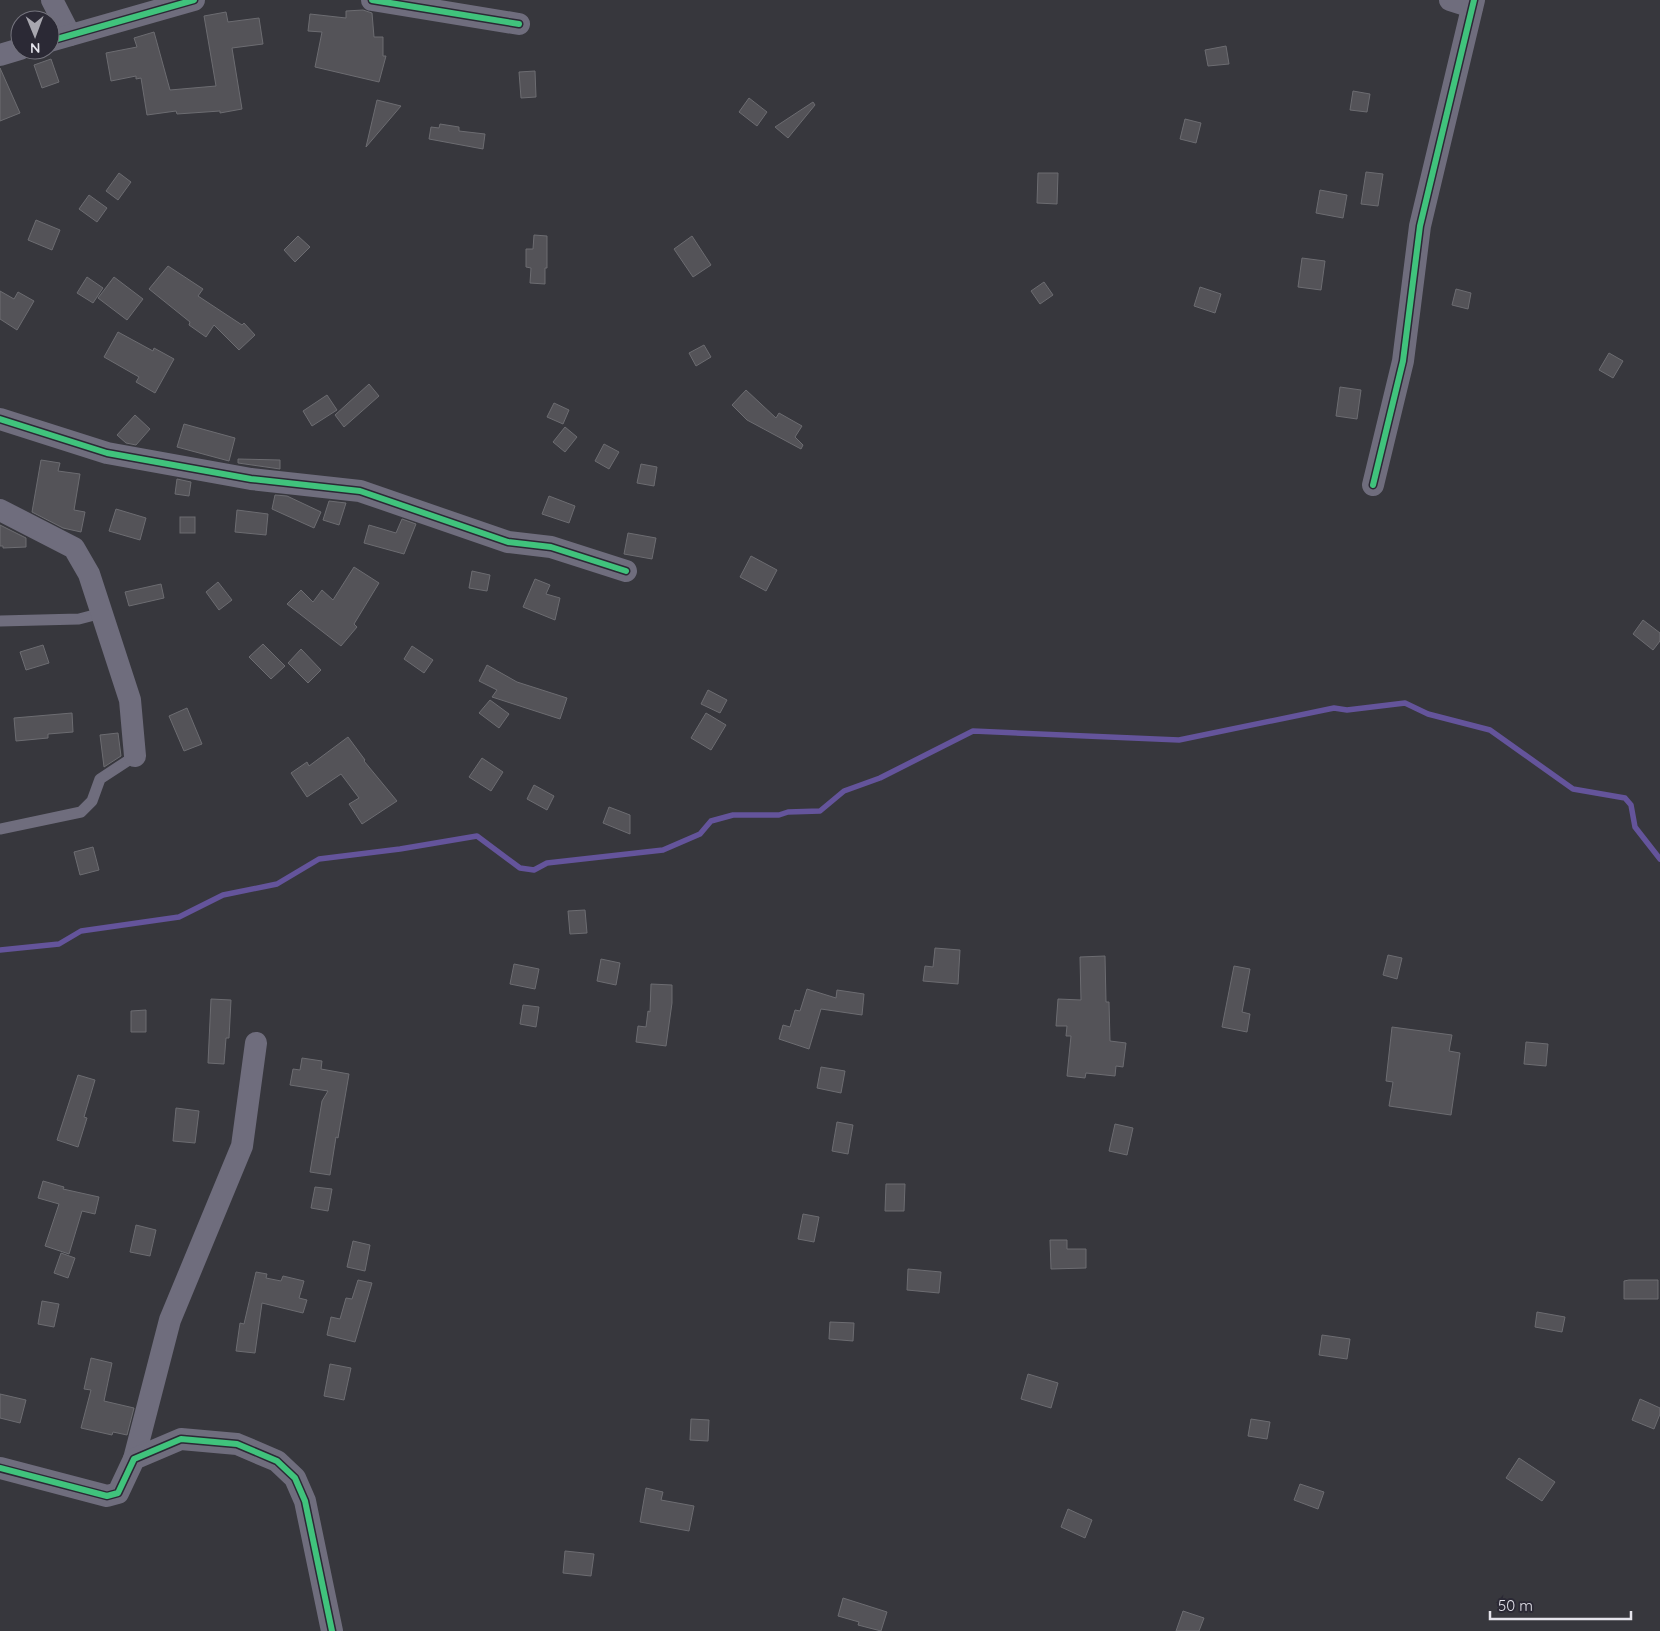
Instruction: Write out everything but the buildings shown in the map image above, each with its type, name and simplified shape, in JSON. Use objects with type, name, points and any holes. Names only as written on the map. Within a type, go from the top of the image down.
[{"type":"street","points":[[60,38],[194,0]]},
{"type":"street","points":[[372,0],[519,24]]},
{"type":"street","points":[[1373,485],[1403,361],[1420,226],[1473,3],[1450,0]]},
{"type":"street","points":[[0,419],[107,453],[251,479],[360,491],[508,542],[551,548],[626,571]]},
{"type":"street","points":[[0,510],[74,548],[89,574],[130,700],[135,756]]},
{"type":"street","points":[[0,1468],[107,1496],[118,1493],[134,1458],[170,1320],[242,1146],[256,1042]]},
{"type":"street","points":[[134,1458],[181,1439],[237,1444],[277,1461],[295,1478],[305,1501],[332,1631]]},
{"type":"lane","points":[[0,620],[78,619],[102,613]]},
{"type":"lane","points":[[0,829],[81,812],[92,801],[100,779],[135,756]]},
{"type":"waterway","points":[[0,950],[59,944],[81,931],[179,917],[223,895],[277,884],[319,859],[400,849],[477,836],[520,868],[534,870],[547,863],[663,850],[700,834],[711,821],[733,815],[779,815],[788,812],[820,811],[844,791],[880,778],[973,731],[1179,740],[1334,708],[1347,710],[1405,703],[1428,714],[1490,730],[1573,789],[1625,798],[1631,805],[1635,827],[1660,859]]},
{"type":"cycle path","points":[[60,38],[194,0]]},
{"type":"cycle path","points":[[372,0],[519,24]]},
{"type":"cycle path","points":[[1373,485],[1403,361],[1420,226],[1474,0]]},
{"type":"cycle path","points":[[0,419],[107,453],[251,479],[360,491],[508,542],[551,547],[626,571]]},
{"type":"cycle path","points":[[0,1468],[107,1496],[118,1493],[134,1459],[181,1439],[237,1444],[277,1461],[295,1478],[305,1501],[332,1631]]}]
